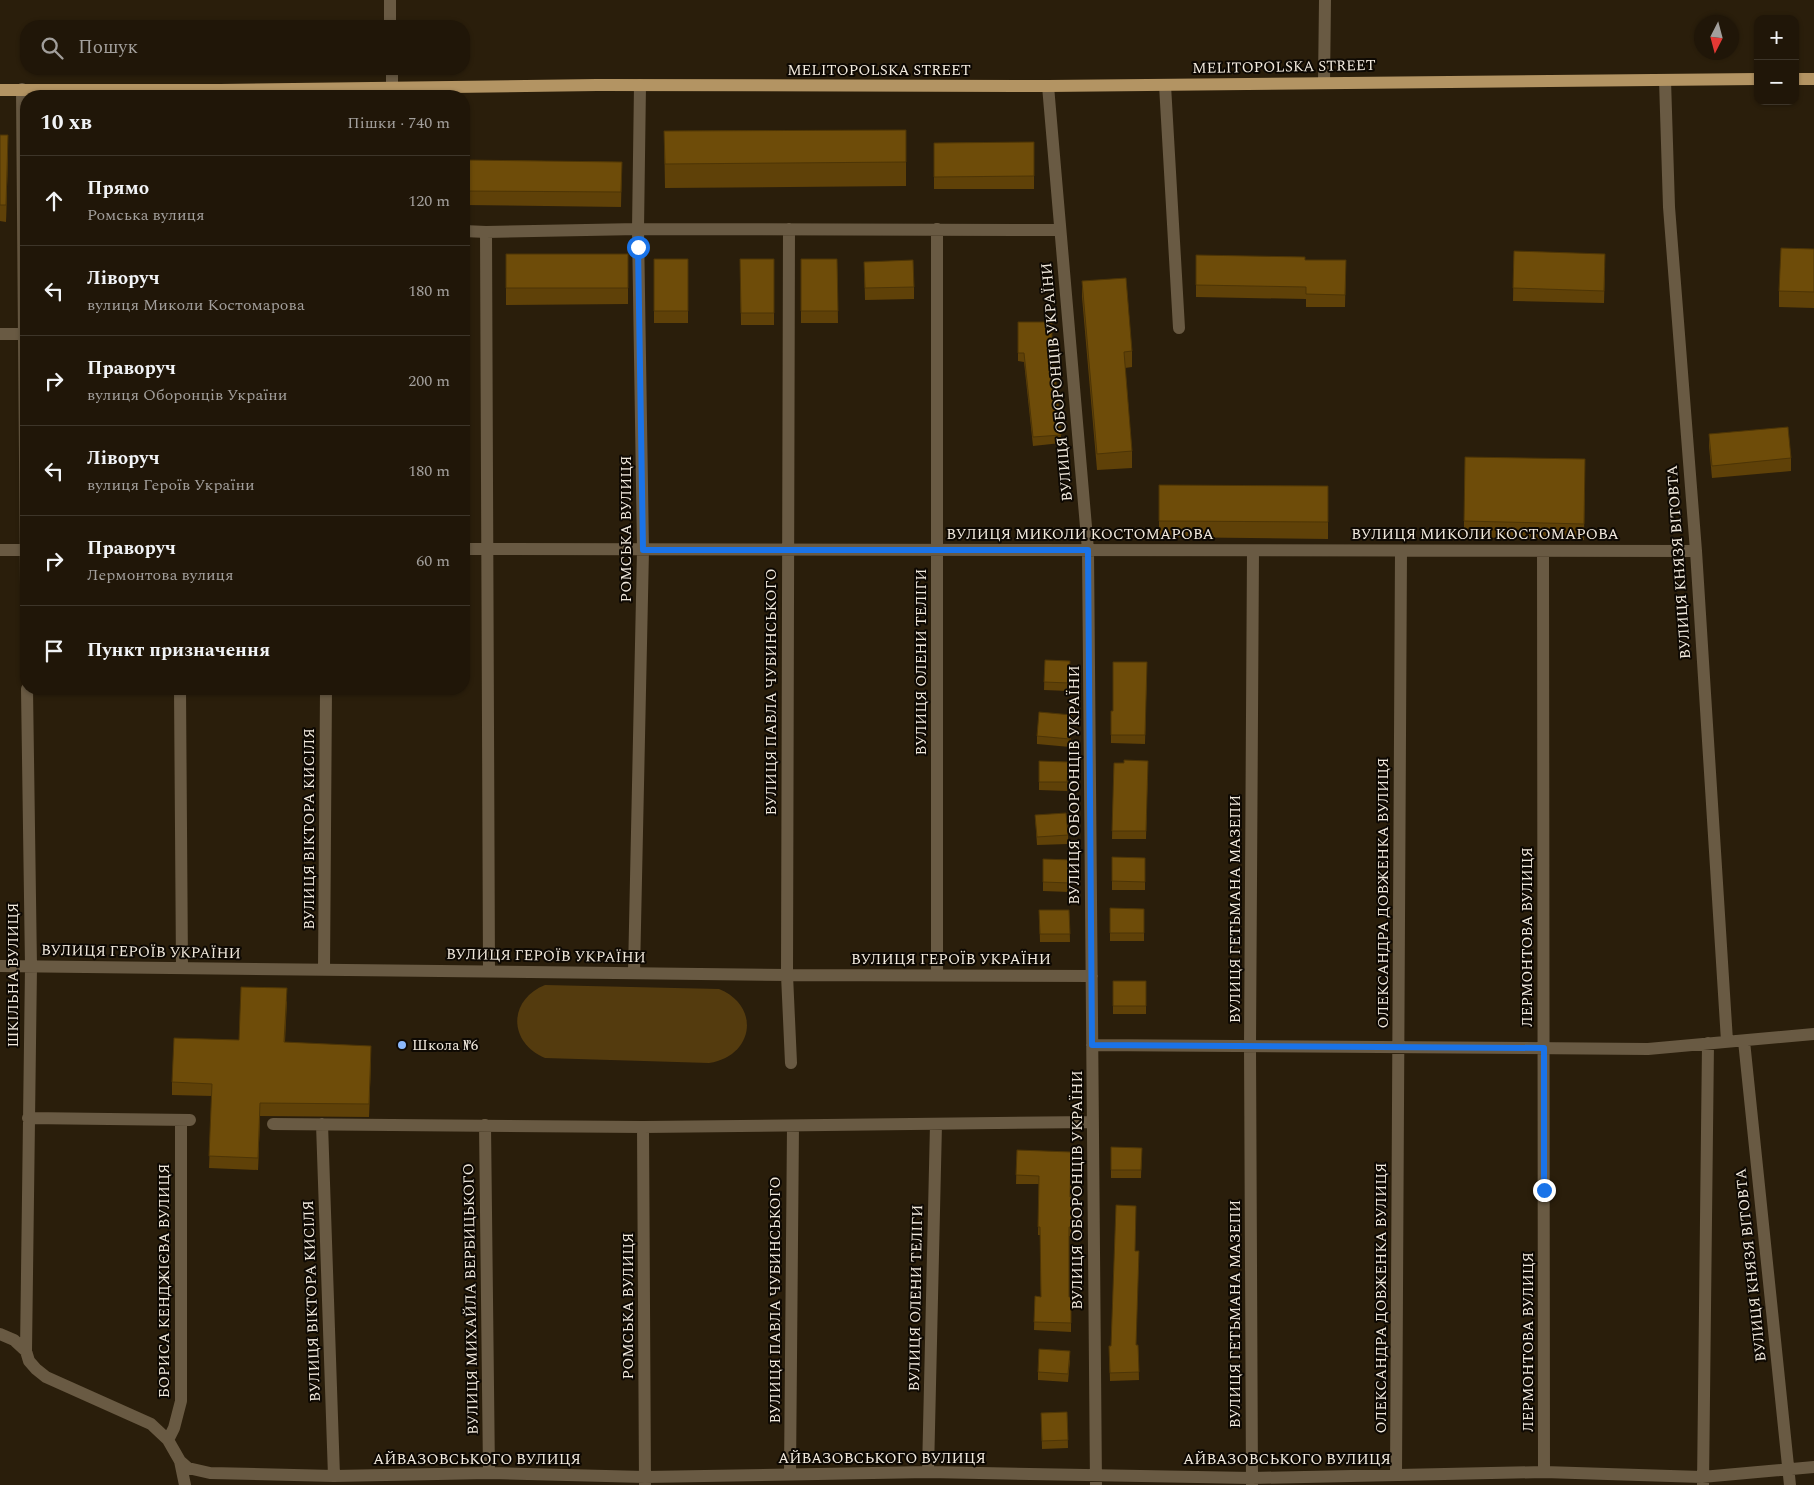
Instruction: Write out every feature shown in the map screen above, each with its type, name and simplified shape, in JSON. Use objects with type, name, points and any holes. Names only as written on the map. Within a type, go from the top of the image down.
[{"type":"main road","name":"MELITOPOLSKA STREET","points":[[358,90],[640,85],[1048,86],[1754,79]]},
{"type":"main road","points":[[1799,79],[1814,79]]},
{"type":"main road","name":"MELITOPOLSKA STREET","points":[[0,90],[22,90]]},
{"type":"street","points":[[390,0],[390,20]]},
{"type":"street","points":[[1324,83],[1325,0]]},
{"type":"street","points":[[392,75],[392,88]]},
{"type":"street","name":"ВУЛИЦЯ КНЯЗЯ ВІТОВТА","points":[[1665,80],[1669,207],[1696,551],[1726,1041]]},
{"type":"street","name":"РОМСЬКА ВУЛИЦЯ","points":[[634,973],[643,550],[638,229],[640,85]]},
{"type":"street","points":[[1165,85],[1179,328]]},
{"type":"street","name":"ВУЛИЦЯ ОБОРОНЦІВ УКРАЇНИ","points":[[1048,86],[1088,550],[1096,1480]]},
{"type":"street","points":[[470,231],[638,229],[1060,230]]},
{"type":"street","name":"ВУЛИЦЯ ПАВЛА ЧУБИНСЬКОГО","points":[[789,229],[787,975],[791,1063]]},
{"type":"street","name":"ВУЛИЦЯ ОЛЕНИ ТЕЛІГИ","points":[[937,229],[937,975]]},
{"type":"street","points":[[486,232],[489,971]]},
{"type":"street","points":[[0,334],[20,334]]},
{"type":"street","points":[[0,550],[20,550]]},
{"type":"street","name":"ВУЛИЦЯ МИКОЛИ КОСТОМАРОВА","points":[[470,550],[1696,551]]},
{"type":"street","name":"ОЛЕКСАНДРА ДОВЖЕНКА ВУЛИЦЯ","points":[[1396,1475],[1401,550]]},
{"type":"street","name":"ВУЛИЦЯ ГЕТЬМАНА МАЗЕПИ","points":[[1252,1481],[1250,1046],[1253,551]]},
{"type":"street","name":"ЛЕРМОНТОВА ВУЛИЦЯ","points":[[1543,551],[1544,1472]]},
{"type":"street","name":"ШКІЛЬНА ВУЛИЦЯ","points":[[26,1351],[30,967],[27,695]]},
{"type":"street","points":[[180,695],[182,968]]},
{"type":"street","name":"ВУЛИЦЯ ВІКТОРА КИСІЛЯ","points":[[324,970],[326,695]]},
{"type":"street","name":"ВУЛИЦЯ ГЕРОЇВ УКРАЇНИ","points":[[0,966],[787,975],[1092,976]]},
{"type":"street","points":[[1092,1045],[1648,1048],[1814,1034]]},
{"type":"street","name":"ВУЛИЦЯ КНЯЗЯ ВІТОВТА","points":[[1744,1041],[1790,1485]]},
{"type":"street","points":[[1702,1481],[1708,1043]]},
{"type":"street","name":"БОРИСА КЕНДЖІЄВА ВУЛИЦЯ","points":[[28,1118],[185,1120],[181,1401],[174,1428],[168,1440]]},
{"type":"street","points":[[273,1124],[643,1127],[1093,1122]]},
{"type":"street","name":"ВУЛИЦЯ ВІКТОРА КИСІЛЯ","points":[[322,1124],[334,1476]]},
{"type":"street","name":"ВУЛИЦЯ ОЛЕНИ ТЕЛІГИ","points":[[928,1472],[936,1124]]},
{"type":"street","name":"ВУЛИЦЯ МИХАЙЛА ВЕРБИЦЬКОГО","points":[[485,1125],[489,1473]]},
{"type":"street","name":"ВУЛИЦЯ ПАВЛА ЧУБИНСЬКОГО","points":[[790,1474],[793,1126]]},
{"type":"street","name":"РОМСЬКА ВУЛИЦЯ","points":[[643,1127],[645,1481]]},
{"type":"street","points":[[0,1334],[14,1340],[26,1351],[32,1365],[46,1377],[151,1424],[168,1440],[180,1461],[185,1485]]},
{"type":"street","name":"АЙВАЗОВСЬКОГО ВУЛИЦЯ","points":[[180,1461],[188,1468],[210,1473],[334,1476],[489,1473],[645,1481],[790,1474],[928,1472],[1096,1480],[1252,1481],[1396,1475],[1544,1472],[1702,1481],[1814,1467]]},
{"type":"shaded area","points":[[545,985],[719,989],[732,997],[741,1007],[746,1018],[747,1030],[743,1041],[735,1051],[724,1059],[709,1063],[545,1058],[533,1051],[524,1042],[519,1032],[517,1021],[519,1010],[524,1000]]},
{"type":"building","points":[[906,130],[906,162],[665,164],[664,131]]},
{"type":"building","points":[[0,135],[8,135],[6,205],[0,205]]},
{"type":"building","points":[[1034,142],[1034,176],[934,177],[934,143]]},
{"type":"building","points":[[470,160],[622,162],[621,192],[470,191]]},
{"type":"building","points":[[1781,248],[1814,249],[1814,292],[1779,291]]},
{"type":"building","points":[[1514,251],[1605,254],[1604,291],[1513,288]]},
{"type":"building","points":[[506,254],[628,254],[628,288],[506,288]]},
{"type":"building","points":[[1196,255],[1305,257],[1305,260],[1346,260],[1345,295],[1306,294],[1306,287],[1196,285]]},
{"type":"building","points":[[654,259],[688,259],[688,311],[654,311]]},
{"type":"building","points":[[740,259],[774,259],[774,313],[741,313]]},
{"type":"building","points":[[801,259],[837,259],[838,311],[801,311]]},
{"type":"building","points":[[913,260],[914,287],[865,288],[864,262]]},
{"type":"building","points":[[1126,278],[1132,351],[1124,352],[1132,451],[1097,454],[1082,281]]},
{"type":"building","points":[[1018,322],[1052,322],[1052,361],[1054,361],[1061,435],[1033,437],[1024,353],[1018,353]]},
{"type":"building","points":[[1788,427],[1791,458],[1712,466],[1709,434]]},
{"type":"building","points":[[1465,457],[1585,459],[1584,524],[1464,521]]},
{"type":"building","points":[[1159,485],[1328,486],[1328,522],[1159,521]]},
{"type":"building","points":[[1045,660],[1070,661],[1069,683],[1044,682]]},
{"type":"building","points":[[1113,662],[1147,662],[1145,735],[1111,735]]},
{"type":"building","points":[[1039,712],[1072,715],[1070,739],[1037,736]]},
{"type":"building","points":[[1124,760],[1148,761],[1146,831],[1112,831],[1114,763],[1124,763]]},
{"type":"building","points":[[1039,761],[1068,762],[1067,782],[1039,782]]},
{"type":"building","points":[[1066,813],[1068,835],[1037,837],[1035,815]]},
{"type":"building","points":[[1112,857],[1145,858],[1145,882],[1112,881]]},
{"type":"building","points":[[1043,859],[1071,860],[1070,883],[1043,882]]},
{"type":"building","points":[[1110,908],[1144,909],[1144,933],[1110,933]]},
{"type":"building","points":[[1039,910],[1069,910],[1070,934],[1040,934]]},
{"type":"building","points":[[1113,981],[1146,981],[1146,1006],[1113,1006]]},
{"type":"building","points":[[241,987],[287,988],[284,1042],[371,1046],[369,1104],[260,1103],[258,1158],[209,1156],[212,1084],[172,1082],[174,1038],[239,1040]]},
{"type":"building","points":[[1111,1147],[1142,1148],[1141,1170],[1111,1170]]},
{"type":"building","points":[[1017,1150],[1071,1152],[1069,1297],[1071,1297],[1071,1323],[1034,1322],[1035,1296],[1041,1297],[1040,1227],[1038,1227],[1039,1176],[1016,1175]]},
{"type":"building","points":[[1116,1205],[1136,1206],[1135,1251],[1139,1251],[1136,1345],[1138,1345],[1139,1372],[1110,1373],[1109,1346],[1111,1346]]},
{"type":"building","points":[[1039,1349],[1070,1351],[1068,1374],[1038,1372]]},
{"type":"building","points":[[1067,1412],[1068,1440],[1042,1441],[1041,1413]]},
{"type":"place","name":"Школа №6","points":[[402,1045]]},
{"type":"route","points":[[638,247],[643,550],[1088,550],[1092,1045],[1544,1048],[1544,1190]]}]
